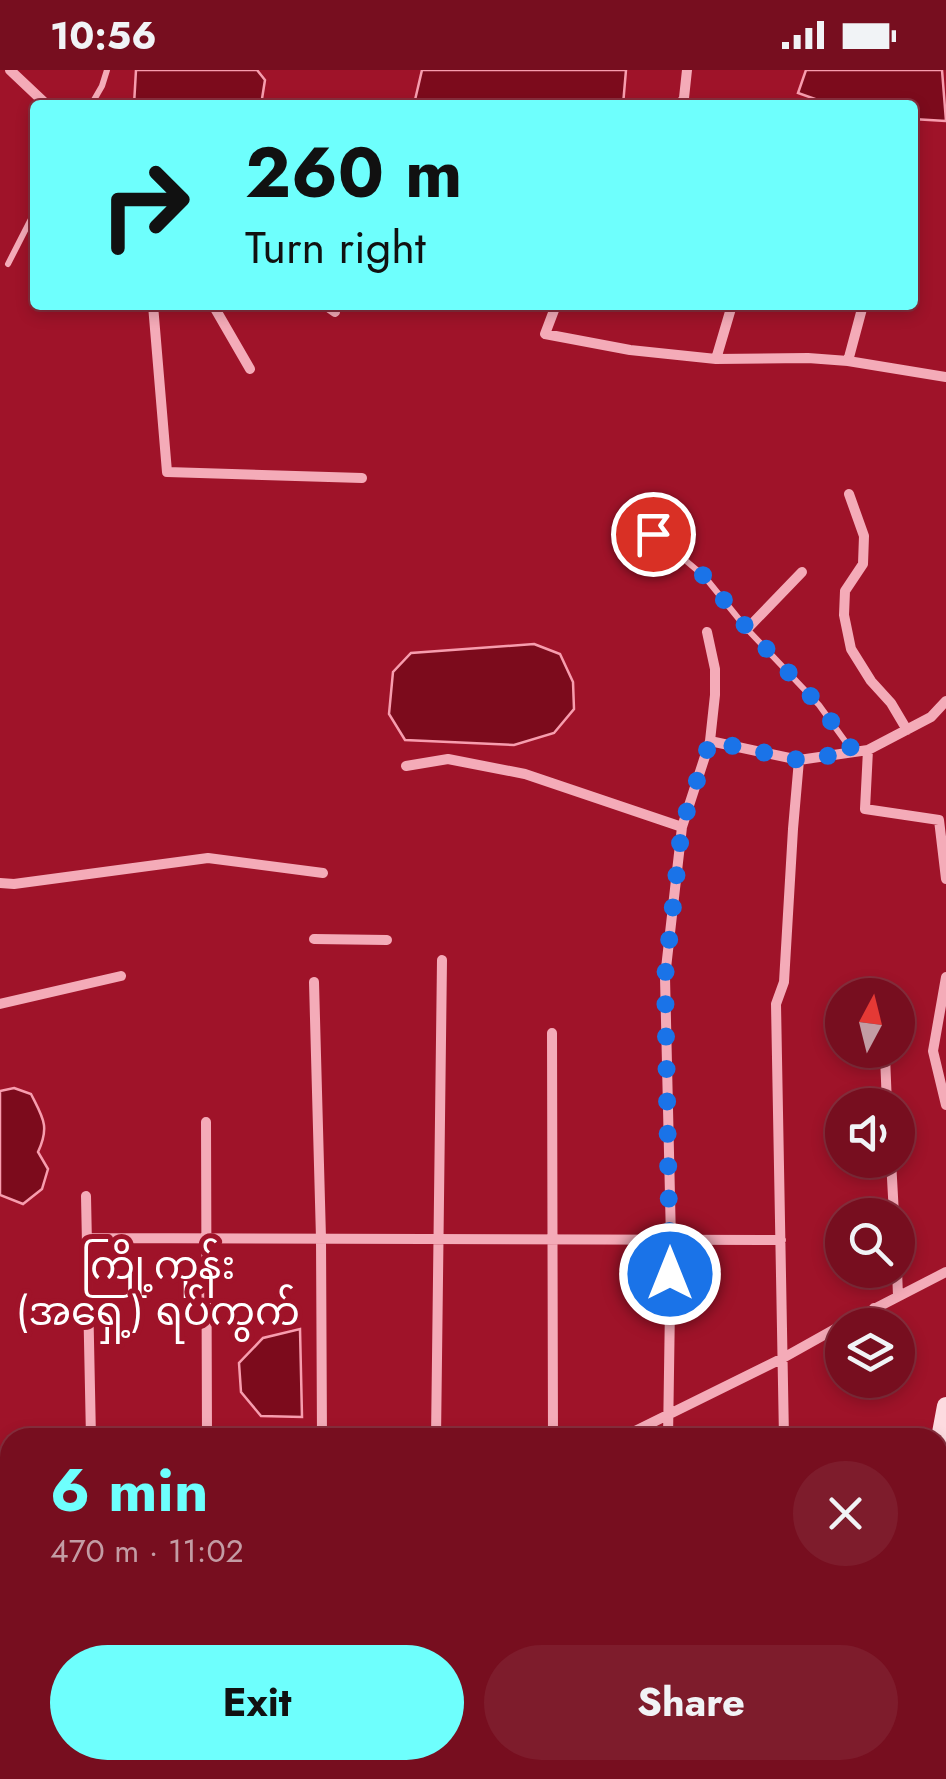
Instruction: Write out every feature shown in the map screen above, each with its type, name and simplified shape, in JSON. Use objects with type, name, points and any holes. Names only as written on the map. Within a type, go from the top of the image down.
[{"type":"street","points":[[10,70],[42,100]]},
{"type":"street","points":[[683,100],[687,70]]},
{"type":"street","points":[[154,310],[167,472],[362,478]]},
{"type":"street","points":[[217,310],[250,369]]},
{"type":"street","points":[[554,310],[544,334],[630,350],[716,359],[848,361],[946,377]]},
{"type":"street","points":[[716,359],[731,310]]},
{"type":"street","points":[[848,361],[862,310]]},
{"type":"street","points":[[849,494],[864,536],[863,564],[844,591],[844,615],[852,649],[907,730]]},
{"type":"street","points":[[748,629],[802,572]]},
{"type":"street","points":[[668,1428],[671,1240],[665,977],[682,826],[710,741],[716,695],[706,632]]},
{"type":"street","points":[[710,741],[799,760],[868,750],[930,717],[946,701]]},
{"type":"street","points":[[868,750],[864,809],[942,820],[946,879]]},
{"type":"street","points":[[406,766],[448,759],[525,774],[682,826]]},
{"type":"street","points":[[784,1428],[776,1004],[784,982],[799,760]]},
{"type":"street","points":[[0,882],[14,884],[208,858],[323,873]]},
{"type":"street","points":[[314,940],[388,940]]},
{"type":"street","points":[[436,1428],[442,960]]},
{"type":"street","points":[[0,1004],[121,976]]},
{"type":"street","points":[[946,977],[933,1051],[946,1105]]},
{"type":"street","points":[[314,982],[322,1428]]},
{"type":"street","points":[[552,1033],[553,1428]]},
{"type":"street","points":[[206,1122],[207,1428]]},
{"type":"street","points":[[86,1196],[90,1428]]},
{"type":"street","points":[[86,1238],[781,1240]]},
{"type":"street","points":[[874,1308],[946,1272]]},
{"type":"street","points":[[898,1288],[898,1296]]},
{"type":"street","points":[[641,1428],[825,1335]]},
{"type":"lane","points":[[94,100],[107,70]]},
{"type":"lane","points":[[8,264],[30,222]]},
{"type":"lane","points":[[653,534],[704,576],[819,705],[854,752]]},
{"type":"shaded area","points":[[136,70],[257,70],[265,80],[262,100],[134,100]]},
{"type":"shaded area","points":[[422,70],[626,70],[623,100],[415,100]]},
{"type":"shaded area","points":[[806,70],[942,70],[946,121],[918,119],[918,100],[818,100],[798,93]]},
{"type":"shaded area","points":[[534,644],[560,654],[573,682],[574,709],[554,733],[514,745],[405,740],[389,714],[393,672],[411,653]]},
{"type":"shaded area","points":[[14,1088],[31,1094],[42,1116],[44,1135],[38,1152],[48,1169],[42,1189],[23,1204],[0,1195],[0,1091]]},
{"type":"shaded area","points":[[300,1329],[302,1417],[261,1416],[241,1392],[239,1363],[263,1338]]},
{"type":"district","name":"ကြို့ကုန်း (အရှေ့) ရပ်ကွက်","points":[[158,1288]]},
{"type":"route","points":[[653,534],[704,576],[819,705],[854,752],[799,760],[710,741],[682,826],[665,977],[670,1274]]}]
